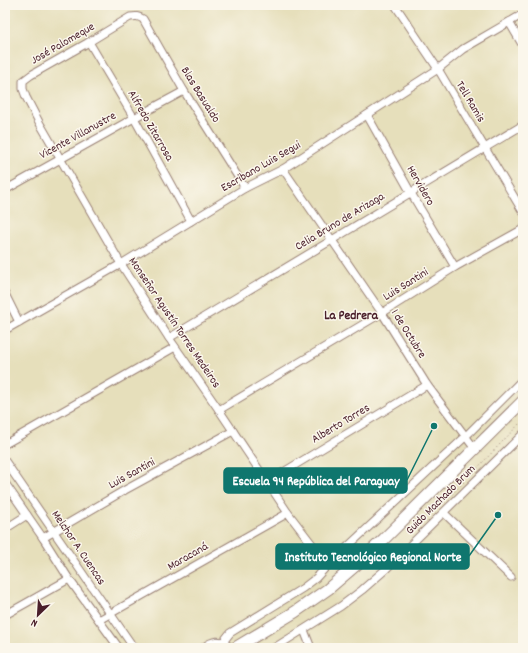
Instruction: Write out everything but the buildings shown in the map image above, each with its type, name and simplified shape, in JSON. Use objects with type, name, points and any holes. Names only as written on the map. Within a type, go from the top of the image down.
[{"type":"highway","points":[[236,648],[295,612],[328,589],[356,565],[523,401]]},
{"type":"street","name":"Tell Ramis","points":[[395,5],[438,69],[523,212]]},
{"type":"street","name":"Escribano Luis Segui","points":[[5,330],[121,264],[246,188],[283,169],[438,69],[462,49],[523,14]]},
{"type":"street","name":"José Palomeque","points":[[23,81],[130,17],[136,16]]},
{"type":"street","name":"Blas Basualdo","points":[[136,16],[143,19],[184,91],[246,188]]},
{"type":"street","points":[[509,22],[523,46]]},
{"type":"street","name":"Alfredo Zitarrosa","points":[[89,42],[134,118],[191,221]]},
{"type":"street","name":"Monseñor Agustín Torres Medeiros","points":[[23,81],[23,89],[26,97],[39,122],[121,264],[175,347],[288,513],[328,565]]},
{"type":"street","name":"Vicente Villanustre","points":[[5,190],[184,91]]},
{"type":"street","name":"Hervidero","points":[[368,115],[411,193],[455,267]]},
{"type":"street","name":"Celia Bruno de Arizaga","points":[[169,338],[523,125]]},
{"type":"street","name":"1 de Octubre","points":[[283,169],[382,313],[427,385],[475,449]]},
{"type":"street","name":"Luis Santini","points":[[219,410],[382,313],[455,267],[523,229]]},
{"type":"street","points":[[5,294],[19,322]]},
{"type":"street","points":[[5,444],[175,347]]},
{"type":"street","points":[[223,642],[230,633],[303,588],[316,578],[465,437],[523,379]]},
{"type":"street","name":"Alberto Torres","points":[[267,482],[427,385]]},
{"type":"street","name":"Luis Santini","points":[[43,538],[125,490],[233,431]]},
{"type":"street","name":"Guido Machado Brum","points":[[274,648],[341,606],[362,590],[444,514],[523,434]]},
{"type":"street","name":"Melchor A. Cuencas","points":[[5,461],[134,648]]},
{"type":"street","name":"Melchor A. Cuencas","points":[[5,483],[69,579],[119,648]]},
{"type":"street","name":"Maracaná","points":[[99,620],[288,513]]},
{"type":"street","points":[[444,514],[511,577]]},
{"type":"street","points":[[5,529],[27,515]]},
{"type":"street","points":[[5,615],[69,579]]},
{"type":"street","points":[[304,630],[310,648]]},
{"type":"street","points":[[203,648],[209,643],[216,641],[223,642],[230,648]]},
{"type":"path","points":[[442,504],[523,420]]},
{"type":"place","name":"Escuela 94 República del Paraguay","points":[[434,426]]},
{"type":"place","name":"Instituto Tecnológico Regional Norte","points":[[498,515]]},
{"type":"district","name":"La Pedrera","points":[[351,316]]}]
